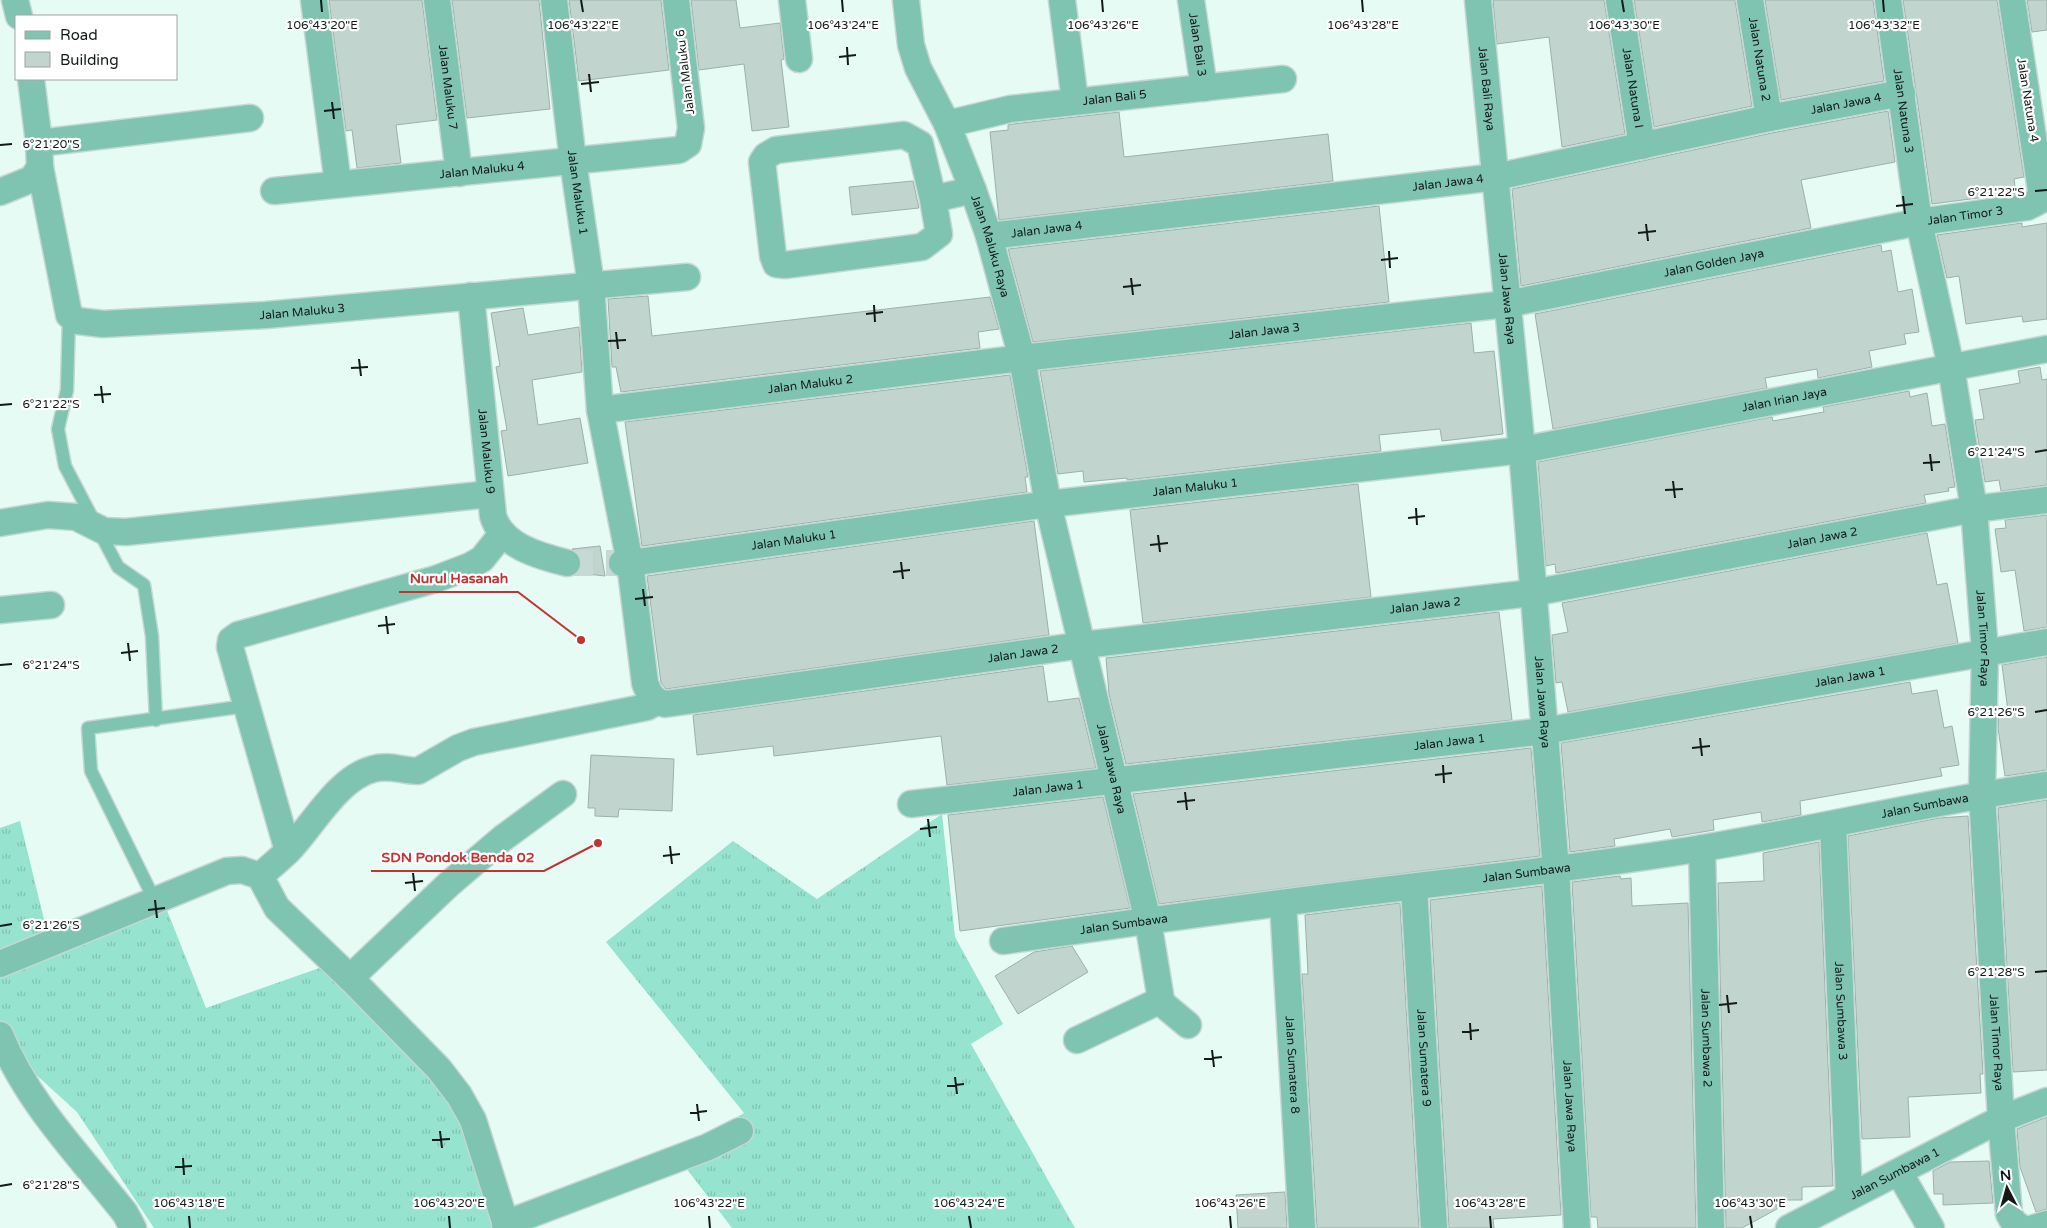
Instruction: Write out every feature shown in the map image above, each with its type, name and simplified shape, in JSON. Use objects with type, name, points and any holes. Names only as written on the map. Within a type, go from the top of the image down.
[{"type":"street","points":[[15,0],[19,15]]},
{"type":"street","points":[[314,0],[338,184]]},
{"type":"street","name":"Jalan Maluku 7","points":[[438,0],[459,172]]},
{"type":"street","name":"Jalan Maluku 1","points":[[554,0],[573,162],[591,285],[600,410],[626,563],[1048,504],[1522,450]]},
{"type":"street","name":"Jalan Maluku 6","points":[[676,0],[691,128],[688,144]]},
{"type":"street","points":[[792,0],[799,59]]},
{"type":"street","name":"Jalan Maluku Raya","points":[[906,0],[911,45],[918,68],[947,124],[990,236],[1022,358],[1048,504]]},
{"type":"street","points":[[1062,0],[1075,101]]},
{"type":"street","name":"Jalan Bali 3","points":[[1191,0],[1204,88]]},
{"type":"street","name":"Jalan Bali Raya","points":[[1478,0],[1496,177]]},
{"type":"street","name":"Jalan Natuna I","points":[[1619,0],[1642,146]]},
{"type":"street","name":"Jalan Natuna 2","points":[[1750,0],[1769,118]]},
{"type":"street","name":"Jalan Natuna 3","points":[[1888,0],[1919,222]]},
{"type":"street","name":"Jalan Natuna 4","points":[[2012,0],[2041,190],[2039,201]]},
{"type":"street","name":"Jalan Bali 5","points":[[947,124],[1010,110],[1075,101],[1283,79]]},
{"type":"street","points":[[31,80],[40,155],[69,315]]},
{"type":"street","name":"Jalan Jawa 4","points":[[990,236],[1496,177],[1769,118],[1902,93]]},
{"type":"street","points":[[40,155],[250,118]]},
{"type":"street","points":[[904,135],[920,144],[933,200],[939,234],[922,248],[785,265],[776,264],[773,256],[762,162],[766,156],[776,150],[904,135]]},
{"type":"street","name":"Jalan Maluku 4","points":[[274,191],[679,150],[688,144]]},
{"type":"street","points":[[0,192],[32,179],[40,155]]},
{"type":"street","name":"Jalan Jawa Raya","points":[[1496,177],[1522,450],[1542,591],[1544,731],[1556,870],[1577,1228]]},
{"type":"street","points":[[933,200],[973,190]]},
{"type":"street","name":"Jalan Timor 3","points":[[1919,222],[2027,207],[2039,201]]},
{"type":"street","name":"Jalan Golden Jaya","points":[[1507,304],[1919,222]]},
{"type":"street","name":"Jalan Timor Raya","points":[[1919,222],[1952,367],[1974,509],[1985,651],[1982,794],[2001,1119],[2009,1214],[2014,1223],[2022,1228]]},
{"type":"street","name":"Jalan Maluku 3","points":[[69,315],[78,321],[104,324],[266,315],[686,277]]},
{"type":"street","name":"Jalan Maluku 9","points":[[471,296],[490,494],[496,527],[502,534]]},
{"type":"street","name":"Jalan Jawa 3","points":[[1022,358],[1507,304]]},
{"type":"street","name":"Jalan Irian Jaya","points":[[1522,450],[2047,349]]},
{"type":"street","name":"Jalan Maluku 2","points":[[600,410],[1022,358]]},
{"type":"street","points":[[0,523],[48,515],[76,517],[104,531],[126,532],[490,494]]},
{"type":"street","name":"Jalan Jawa 2","points":[[260,876],[288,851],[337,792],[357,776],[372,769],[391,766],[418,771],[458,748],[474,742],[647,707],[656,702],[674,703],[1083,646],[1542,591],[1974,509],[2047,500]]},
{"type":"street","name":"Jalan Jawa Raya","points":[[1048,504],[1148,921],[1161,1000]]},
{"type":"street","points":[[288,851],[230,647],[231,640],[238,634],[436,579],[470,566],[482,559],[502,534],[529,552],[567,562]]},
{"type":"street","points":[[626,563],[645,683],[649,693],[656,702]]},
{"type":"street","points":[[0,610],[50,605]]},
{"type":"street","name":"Jalan Jawa 1","points":[[910,804],[1114,779],[1544,731],[1985,651],[2047,642]]},
{"type":"street","name":"Jalan Sumbawa","points":[[1003,941],[1282,903],[1556,870],[1702,848],[1833,825],[1982,794],[2047,785]]},
{"type":"street","points":[[350,978],[448,884],[503,838],[563,794]]},
{"type":"street","name":"Jalan Sumbawa 3","points":[[1833,825],[1849,1197]]},
{"type":"street","name":"Jalan Sumbawa 2","points":[[1702,848],[1711,1228]]},
{"type":"street","points":[[0,964],[227,871],[242,870],[260,876],[277,908],[439,1068],[473,1120],[506,1226],[708,1147],[740,1131]]},
{"type":"street","name":"Jalan Sumatera 9","points":[[1414,888],[1434,1228]]},
{"type":"street","name":"Jalan Sumatera 8","points":[[1282,903],[1302,1228]]},
{"type":"street","points":[[1077,1040],[1161,1000],[1164,1006],[1188,1024]]},
{"type":"street","points":[[0,1035],[22,1081],[51,1124],[125,1213],[133,1228]]},
{"type":"street","name":"Jalan Sumbawa 1","points":[[1789,1228],[2001,1119],[2047,1101]]},
{"type":"street","points":[[1899,1172],[1931,1228]]},
{"type":"street","points":[[2034,1228],[2047,1224]]},
{"type":"lane","points":[[69,315],[67,390],[58,429],[66,466],[118,567],[144,584],[152,636],[156,720]]},
{"type":"lane","points":[[155,901],[91,771],[88,728],[246,706]]},
{"type":"green space","points":[[942,814],[955,937],[1003,1024],[971,1044],[1075,1228],[732,1228],[676,1155],[744,1113],[606,942],[733,841],[817,899]]},
{"type":"green space","points":[[20,821],[48,936],[162,898],[206,1008],[325,966],[464,1092],[502,1228],[154,1228],[77,1112],[0,1042],[0,828]]},
{"type":"building","points":[[329,0],[422,0],[437,120],[396,125],[401,163],[357,168],[352,130],[346,131]]},
{"type":"building","points":[[452,0],[539,0],[550,109],[467,118]]},
{"type":"building","points":[[569,0],[661,0],[669,70],[579,81]]},
{"type":"building","points":[[691,0],[736,0],[740,28],[780,23],[784,59],[781,60],[789,127],[752,131],[744,64],[699,70]]},
{"type":"building","points":[[1493,0],[1604,0],[1625,134],[1562,147],[1549,37],[1497,44]]},
{"type":"building","points":[[1634,0],[1735,0],[1752,106],[1654,127]]},
{"type":"building","points":[[1765,0],[1873,0],[1884,81],[1781,100]]},
{"type":"building","points":[[1903,0],[1997,0],[2024,177],[2014,179],[2016,193],[1932,204]]},
{"type":"building","points":[[2027,0],[2047,0],[2047,30],[2032,32]]},
{"type":"building","points":[[1888,111],[1895,162],[1801,180],[1811,228],[1521,286],[1512,189],[1772,133]]},
{"type":"building","points":[[1119,112],[1124,157],[1328,134],[1333,181],[999,220],[990,132],[1008,130],[1008,125],[1013,124]]},
{"type":"building","points":[[913,181],[919,208],[852,215],[849,187]]},
{"type":"building","points":[[1379,206],[1389,302],[1033,342],[1008,249]]},
{"type":"building","points":[[2022,223],[2022,227],[2047,223],[2047,319],[2023,322],[2022,316],[1966,324],[1959,276],[1947,278],[1937,235]]},
{"type":"building","points":[[1881,245],[1882,252],[1891,250],[1898,292],[1912,289],[1919,332],[1904,334],[1906,344],[1869,351],[1872,367],[1818,378],[1817,369],[1765,378],[1767,388],[1553,429],[1535,314]]},
{"type":"building","points":[[648,296],[652,336],[990,297],[999,329],[978,332],[980,348],[621,392],[616,367],[612,367],[608,299]]},
{"type":"building","points":[[523,308],[528,335],[579,327],[582,372],[532,380],[538,425],[580,418],[588,463],[508,476],[501,431],[507,430],[496,367],[500,366],[491,313]]},
{"type":"building","points":[[1471,323],[1474,353],[1494,351],[1503,434],[1442,441],[1440,429],[1379,435],[1381,451],[1127,480],[1127,478],[1084,482],[1083,471],[1058,474],[1040,371]]},
{"type":"building","points":[[2040,367],[2042,380],[2047,379],[2047,485],[2001,491],[1999,480],[1985,482],[1975,420],[1984,419],[1979,390],[2020,383],[2018,371]]},
{"type":"building","points":[[1010,375],[1028,477],[1025,477],[1027,492],[642,546],[625,422]]},
{"type":"building","points":[[1909,391],[1910,397],[1927,393],[1932,426],[1945,424],[1955,487],[1948,488],[1949,491],[1924,495],[1926,503],[1556,573],[1555,564],[1546,566],[1538,462],[1772,417],[1773,421],[1824,412],[1823,407]]},
{"type":"building","points":[[1358,484],[1371,597],[1143,623],[1130,510]]},
{"type":"building","points":[[2047,515],[2047,627],[2024,631],[2015,570],[2001,572],[1995,529],[2006,528],[2005,520]]},
{"type":"building","points":[[1034,521],[1049,635],[666,689],[661,683],[647,576]]},
{"type":"building","points":[[1927,533],[1937,585],[1947,583],[1958,643],[1568,712],[1562,682],[1556,683],[1552,635],[1568,632],[1562,603]]},
{"type":"building","points":[[600,546],[605,576],[578,573],[582,559],[572,549]]},
{"type":"building","points":[[1499,612],[1512,720],[1126,764],[1109,694],[1106,658]]},
{"type":"building","points":[[2047,657],[2047,770],[2005,776],[1998,728],[1999,713],[2008,711],[2002,665]]},
{"type":"building","points":[[1043,666],[1048,702],[1079,698],[1096,768],[947,785],[941,736],[774,756],[773,746],[697,755],[693,715]]},
{"type":"building","points":[[1910,682],[1912,694],[1937,690],[1944,728],[1952,726],[1959,765],[1940,768],[1942,776],[1800,801],[1801,815],[1762,822],[1761,812],[1713,820],[1714,830],[1672,837],[1670,829],[1614,839],[1615,846],[1570,852],[1561,743]]},
{"type":"building","points":[[1531,748],[1540,856],[1159,904],[1133,794]]},
{"type":"building","points":[[591,755],[674,759],[672,811],[619,809],[618,817],[595,816],[595,808],[588,808]]},
{"type":"building","points":[[1103,797],[1130,908],[960,931],[948,815]]},
{"type":"building","points":[[2047,800],[2047,1070],[2013,1072],[1998,808]]},
{"type":"building","points":[[1968,816],[1983,1074],[1980,1074],[1981,1093],[1908,1097],[1910,1137],[1862,1139],[1848,836],[1939,818]]},
{"type":"building","points":[[1819,842],[1833,1186],[1802,1187],[1802,1200],[1777,1200],[1777,1209],[1742,1228],[1726,1228],[1718,883],[1764,881],[1763,853]]},
{"type":"building","points":[[1620,876],[1621,879],[1631,878],[1632,906],[1688,903],[1696,1228],[1598,1228],[1597,1217],[1591,1217],[1572,882]]},
{"type":"building","points":[[1542,886],[1561,1215],[1493,1219],[1494,1228],[1449,1228],[1430,900]]},
{"type":"building","points":[[1400,903],[1419,1228],[1317,1228],[1302,974],[1308,974],[1305,915]]},
{"type":"building","points":[[1072,946],[1088,972],[1018,1014],[995,976],[1034,952]]},
{"type":"building","points":[[2047,1117],[2047,1209],[2036,1212],[2020,1167],[2017,1129]]},
{"type":"building","points":[[1989,1161],[1993,1203],[1943,1205],[1943,1194],[1934,1194],[1933,1171],[1950,1162]]},
{"type":"building","points":[[1285,1192],[1287,1228],[1238,1228],[1236,1195]]},
{"type":"tunnel","points":[[567,563],[622,563]]},
{"type":"place","name":"Nurul Hasanah","points":[[581,640]]},
{"type":"place","name":"SDN Pondok Benda 02","points":[[598,843]]}]
